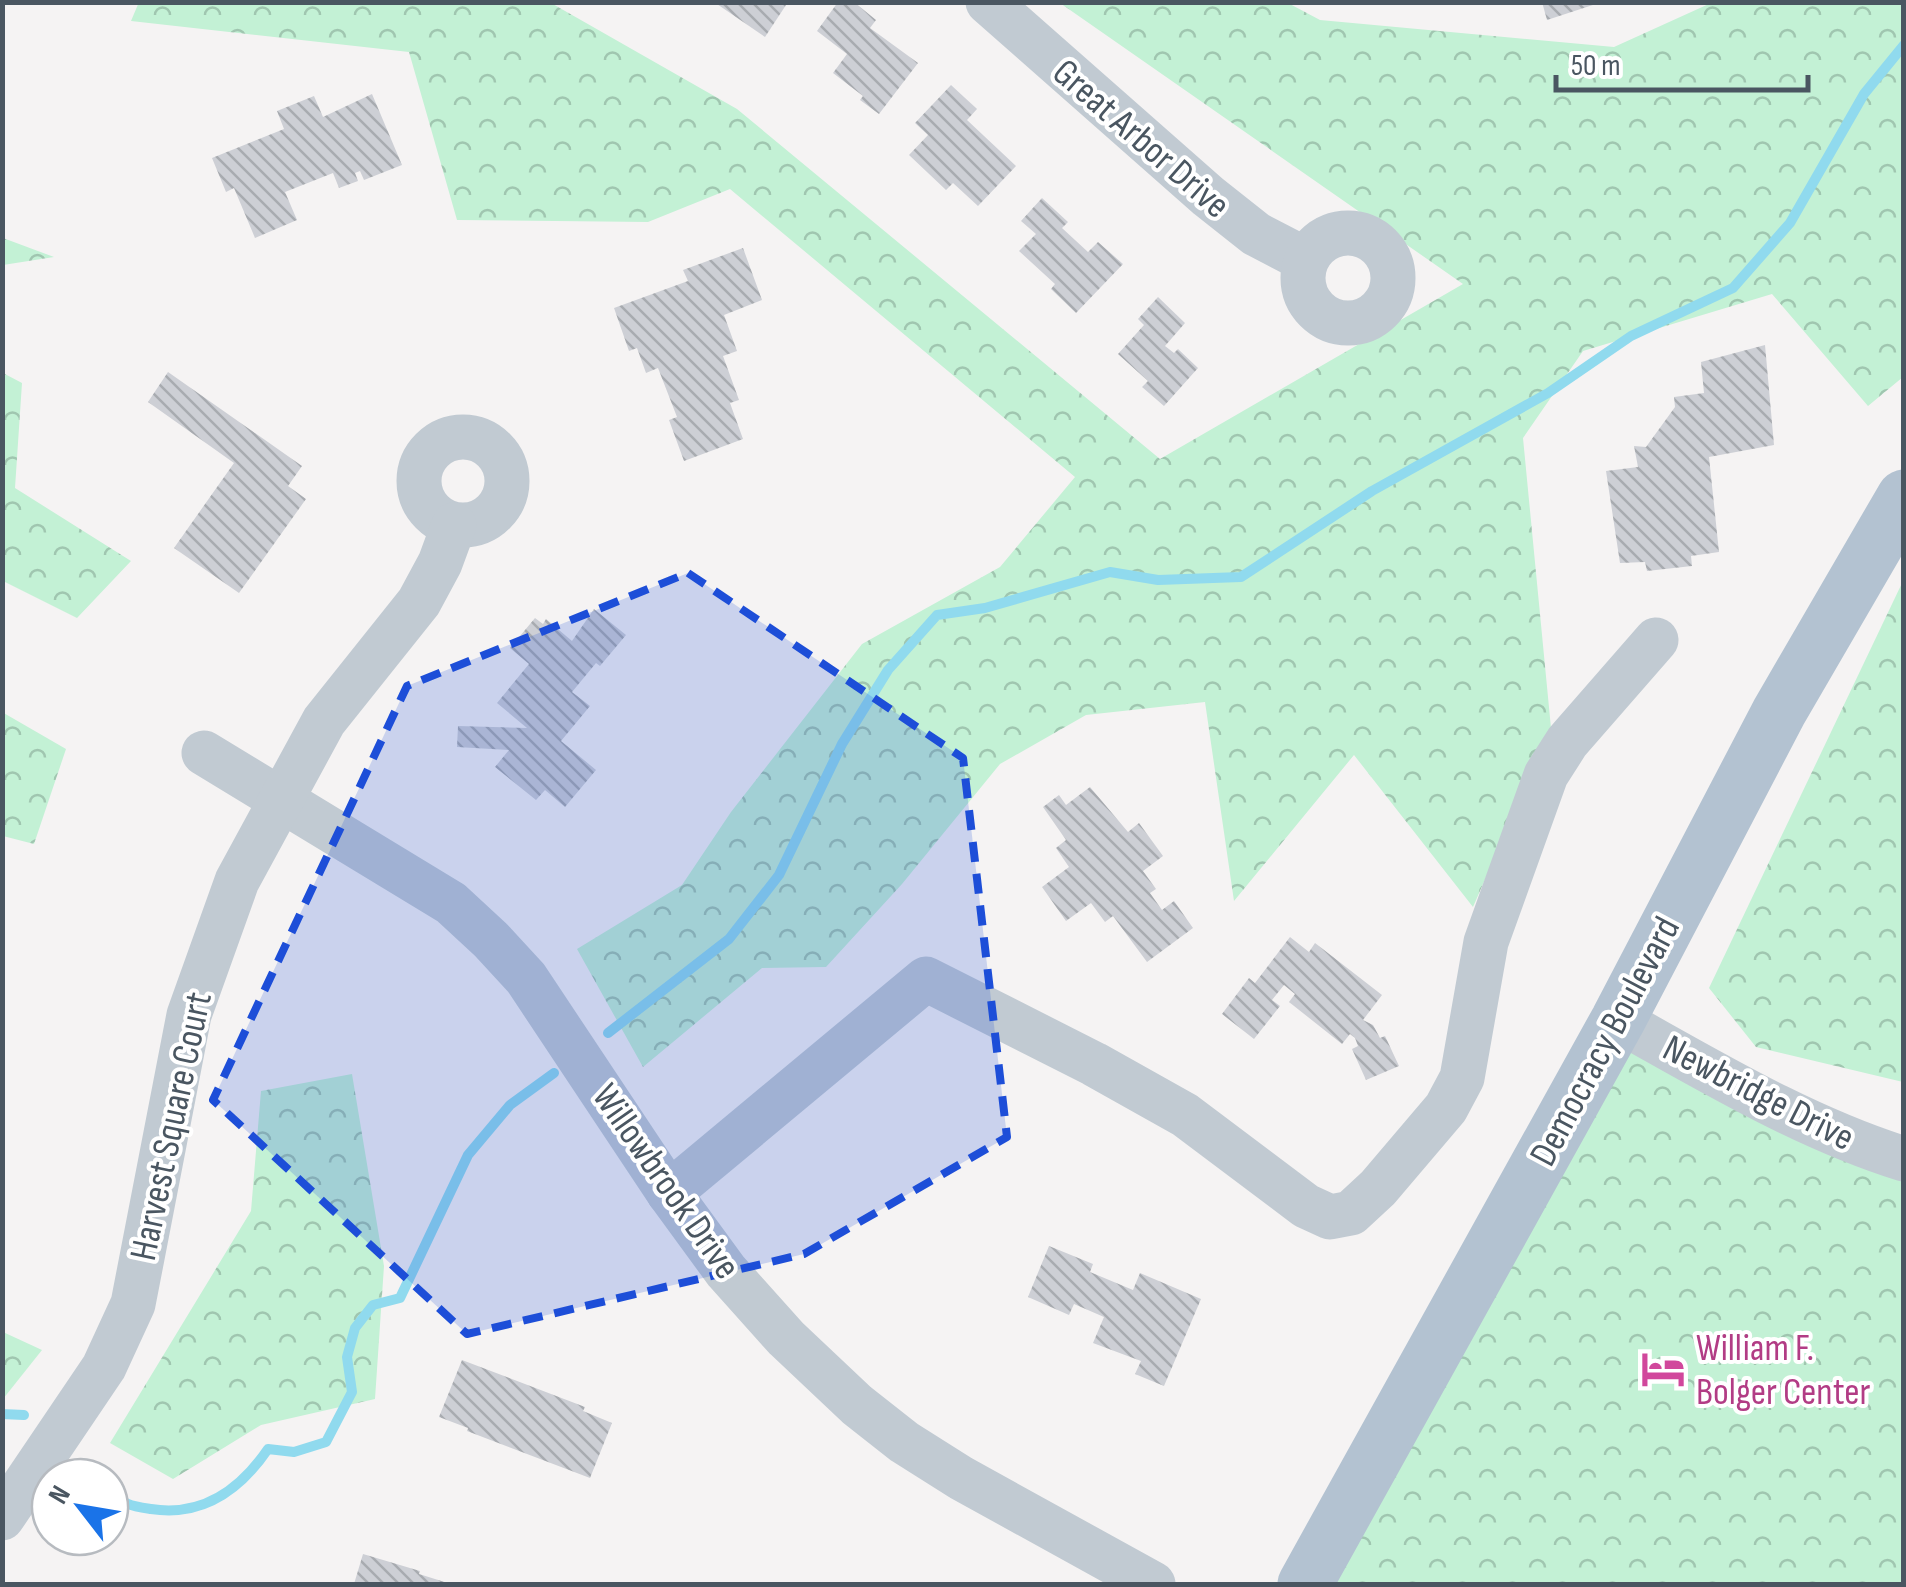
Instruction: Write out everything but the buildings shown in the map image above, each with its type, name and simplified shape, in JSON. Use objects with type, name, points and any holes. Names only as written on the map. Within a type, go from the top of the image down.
[{"type":"main road","name":"Democracy Boulevard","points":[[1305,1584],[1618,1020],[1779,712],[1904,498]]},
{"type":"street","name":"Great Arbor Drive","points":[[988,2],[1208,196],[1256,234],[1306,260]]},
{"type":"street","name":"Harvest Square Court","points":[[2,1518],[104,1367],[133,1304],[189,1015],[237,881],[324,722],[418,602],[440,563],[454,525]]},
{"type":"street","points":[[669,1193],[926,980],[1094,1064],[1185,1115],[1306,1206],[1330,1218],[1351,1213],[1378,1188],[1446,1108],[1462,1078],[1486,942],[1546,775],[1567,742],[1656,640]]},
{"type":"street","name":"Willowbrook Drive","points":[[204,754],[451,903],[491,940],[526,978],[669,1193],[726,1271],[786,1338],[857,1405],[904,1442],[960,1478],[1153,1584]]},
{"type":"street","name":"Newbridge Drive","points":[[1618,1020],[1754,1096],[1904,1159]]},
{"type":"highlighted area","points":[[688,573],[963,758],[1007,1137],[804,1254],[467,1334],[213,1100],[407,686]]},
{"type":"green space","points":[[139,2],[551,3],[737,109],[1160,459],[1463,284],[1060,3],[1288,3],[1320,20],[1614,47],[1711,3],[1903,3],[1903,377],[1868,406],[1772,294],[1583,351],[1523,438],[1551,728],[1473,907],[1354,755],[1234,901],[1205,702],[1086,715],[1000,764],[902,884],[826,967],[762,968],[643,1067],[577,949],[682,885],[731,812],[862,644],[1000,567],[1075,477],[730,189],[648,222],[457,220],[409,52],[131,21]]},
{"type":"green space","points":[[3,238],[54,257],[3,265]]},
{"type":"green space","points":[[3,373],[22,383],[15,488],[131,561],[77,618],[3,581]]},
{"type":"green space","points":[[1903,581],[1903,1082],[1756,1047],[1709,988]]},
{"type":"green space","points":[[2,712],[66,749],[34,844],[3,836]]},
{"type":"green space","name":"William F. Bolger Center","points":[[1618,1020],[1903,1153],[1903,1584],[1301,1584]]},
{"type":"green space","points":[[352,1074],[384,1266],[375,1399],[261,1425],[173,1479],[110,1443],[251,1211],[261,1091]]},
{"type":"green space","points":[[3,1332],[42,1350],[3,1399]]},
{"type":"waterway","points":[[608,1033],[729,939],[779,875],[842,744],[888,670],[937,615],[985,608],[1110,572],[1158,580],[1241,577],[1372,491],[1548,393],[1631,336],[1733,288],[1790,223],[1864,94],[1904,45]]},
{"type":"waterway","points":[[130,1504],[170,1510],[203,1504],[232,1488],[268,1449],[294,1452],[326,1442],[352,1392],[347,1357],[355,1328],[373,1305],[400,1298],[468,1155],[510,1105],[554,1073]]},
{"type":"waterway","points":[[2,1414],[24,1415]]},
{"type":"place","name":"William F. Bolger Center","points":[[1663,1369]]}]
